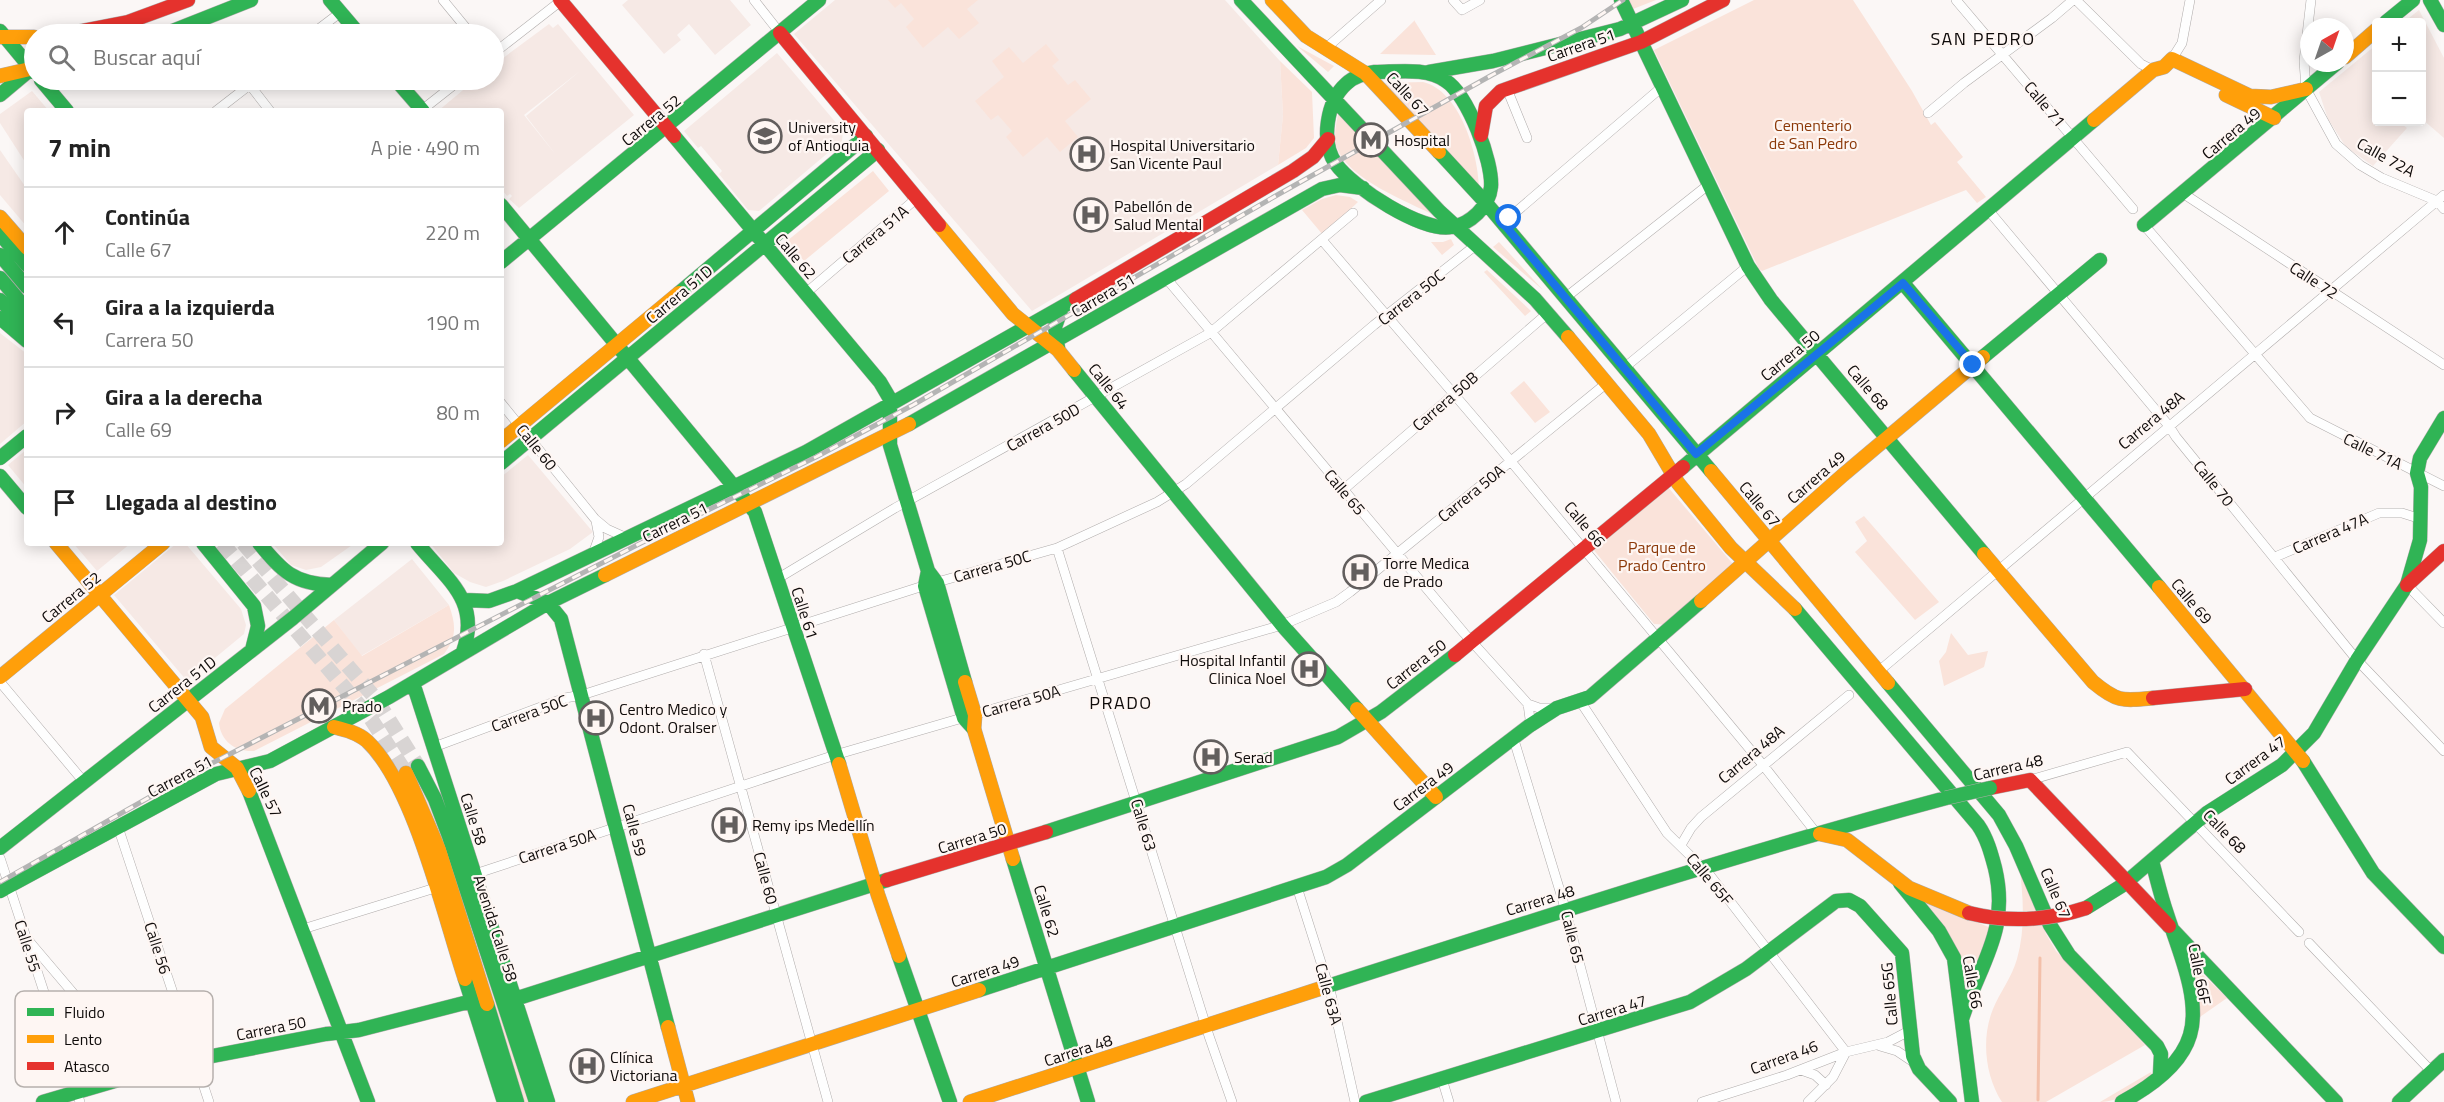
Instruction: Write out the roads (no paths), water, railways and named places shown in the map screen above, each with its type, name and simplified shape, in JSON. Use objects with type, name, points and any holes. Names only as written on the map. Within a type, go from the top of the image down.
[{"type":"main road","points":[[120,24],[185,0]]},
{"type":"main road","points":[[190,24],[251,0]]},
{"type":"main road","points":[[330,0],[351,24]]},
{"type":"main road","name":"Calle 62","points":[[561,0],[880,382],[890,399],[891,451],[1088,1102]]},
{"type":"main road","name":"Carrera 52","points":[[504,260],[667,128],[819,0]]},
{"type":"main road","points":[[1241,0],[1455,227],[1531,294],[1608,382],[1649,434],[1672,474],[1724,539],[1792,605],[1969,813],[1984,835],[2000,892],[2001,915],[1996,936],[1962,1018]]},
{"type":"main road","name":"Calle 67","points":[[1272,0],[1298,28],[1325,49],[1351,62],[1365,73],[1486,203],[1999,815],[2016,843],[2060,941],[2082,968],[2157,1046],[2161,1054],[2160,1074]]},
{"type":"main road","name":"Calle 68","points":[[1621,0],[1748,266],[1772,300],[2094,682],[2111,697],[2128,700],[2245,689]]},
{"type":"main road","name":"Carrera 51","points":[[1422,73],[1493,61],[1633,24],[1682,0]]},
{"type":"main road","name":"Carrera 51","points":[[1480,143],[1486,106],[1497,94],[1641,42],[1723,0]]},
{"type":"main road","points":[[2391,18],[2413,0]]},
{"type":"main road","points":[[2430,0],[2444,25]]},
{"type":"main road","name":"Calle 64","points":[[780,33],[1013,314],[1055,345],[1282,625],[1436,797]]},
{"type":"main road","points":[[2354,49],[2372,33]]},
{"type":"main road","points":[[2,35],[24,36]]},
{"type":"main road","points":[[2,35],[24,60]]},
{"type":"main road","points":[[2163,65],[2260,98],[2277,97],[2306,89]]},
{"type":"main road","points":[[2163,65],[2274,118]]},
{"type":"main road","name":"Carrera 50","points":[[515,999],[875,884],[1009,844],[1338,737],[1381,712],[1472,642],[1903,283],[2072,137],[2163,65]]},
{"type":"main road","name":"Carrera 49","points":[[2144,225],[2184,194],[2326,72]]},
{"type":"main road","points":[[0,76],[24,73]]},
{"type":"main road","points":[[1365,73],[1422,73],[1441,78],[1458,91],[1468,108],[1491,185],[1486,203],[1472,218],[1455,227],[1428,225],[1363,189],[1348,179],[1336,165],[1331,156],[1328,138],[1329,111],[1345,83],[1365,73]]},
{"type":"main road","points":[[0,95],[24,79]]},
{"type":"main road","points":[[50,90],[65,108]]},
{"type":"main road","points":[[404,90],[419,108]]},
{"type":"main road","name":"Carrera 51D","points":[[504,438],[866,136]]},
{"type":"main road","name":"Carrera 51","points":[[464,600],[489,601],[517,591],[736,487],[890,406],[1301,166],[1318,153],[1328,138]]},
{"type":"main road","name":"Carrera 51D","points":[[504,461],[878,150]]},
{"type":"main road","name":"Carrera 51","points":[[4,888],[216,774],[270,761],[413,683],[548,603],[890,435],[1055,345],[1166,278],[1322,189],[1340,185],[1363,189]]},
{"type":"main road","name":"Calle 61","points":[[504,209],[736,487],[756,515],[875,884],[950,1102]]},
{"type":"main road","points":[[0,217],[24,245]]},
{"type":"main road","points":[[0,234],[24,262]]},
{"type":"main road","points":[[0,255],[24,283]]},
{"type":"main road","name":"Carrera 49","points":[[633,1102],[1297,887],[1326,877],[1347,866],[1514,740],[1528,726],[1557,708],[1590,697],[1888,437],[2100,260]]},
{"type":"main road","points":[[0,278],[24,306]]},
{"type":"main road","name":"Calle 69","points":[[1903,283],[2297,752],[2373,873],[2444,947]]},
{"type":"main road","points":[[0,300],[24,323]]},
{"type":"main road","points":[[1055,345],[1056,319],[1062,307]]},
{"type":"main road","points":[[0,318],[24,338]]},
{"type":"main road","name":"Carrera 47","points":[[1900,883],[1969,913],[1998,919],[2028,920],[2058,917],[2086,908],[2108,896],[2215,808],[2282,765],[2314,733],[2357,660],[2408,585],[2420,540],[2421,487],[2417,472],[2420,458],[2444,418]]},
{"type":"main road","points":[[0,458],[24,438]]},
{"type":"main road","points":[[0,476],[24,504]]},
{"type":"main road","name":"Calle 57","points":[[59,546],[189,700],[202,717],[211,747],[237,768],[251,791],[368,1102]]},
{"type":"main road","name":"Carrera 52","points":[[0,677],[159,546]]},
{"type":"main road","points":[[205,546],[254,606],[258,626],[252,650]]},
{"type":"main road","points":[[262,546],[280,568],[297,580],[307,584],[332,585]]},
{"type":"main road","name":"Carrera 51D","points":[[0,848],[252,650],[378,546]]},
{"type":"main road","points":[[419,546],[464,600],[469,613],[470,628],[463,652]]},
{"type":"main road","points":[[2408,585],[2444,551]]},
{"type":"main road","points":[[517,591],[548,603]]},
{"type":"main road","name":"Calle 59","points":[[548,603],[561,619],[688,1102]]},
{"type":"main road","name":"Calle 58","points":[[413,683],[548,1102]]},
{"type":"main road","points":[[334,727],[357,733],[379,754],[407,808],[504,1102]]},
{"type":"main road","name":"Avenida Calle 58","points":[[418,766],[444,823],[536,1102]]},
{"type":"main road","name":"Avenida Calle 58","points":[[406,773],[439,850],[517,1102]]},
{"type":"main road","points":[[2030,780],[2336,1102]]},
{"type":"main road","name":"Carrera 48","points":[[970,1102],[1565,909],[1702,867],[1858,821],[1946,798],[2030,780]]},
{"type":"main road","points":[[1858,821],[1851,832],[1866,851]]},
{"type":"main road","points":[[1817,834],[1838,837],[1856,844],[1900,883]]},
{"type":"main road","name":"Calle 66F","points":[[2152,861],[2184,965],[2191,1028],[2181,1053],[2160,1074]]},
{"type":"main road","name":"Calle 66","points":[[1900,883],[1934,924],[1949,948],[1955,965],[1972,1102]]},
{"type":"main road","name":"Carrera 47","points":[[1366,1102],[1597,1032],[1702,997],[1768,952],[1836,901],[1843,899]]},
{"type":"main road","name":"Calle 65G","points":[[1843,899],[1860,906],[1902,953],[1909,1031],[1915,1063]]},
{"type":"main road","name":"Carrera 50","points":[[213,1056],[326,1034],[359,1030],[472,1001]]},
{"type":"main road","points":[[2399,1102],[2444,1060]]},
{"type":"main road","points":[[1915,1063],[1950,1102]]},
{"type":"main road","points":[[2122,1102],[2144,1089],[2160,1074]]},
{"type":"main road","name":"Carrera 50","points":[[43,1102],[79,1096],[102,1087]]},
{"type":"street","points":[[443,0],[463,24]]},
{"type":"street","points":[[504,46],[561,0]]},
{"type":"street","name":"Calle 64","points":[[754,0],[780,33]]},
{"type":"street","points":[[1325,49],[1381,0]]},
{"type":"street","points":[[1454,0],[1462,10],[1480,0]]},
{"type":"street","name":"Calle 71","points":[[1956,0],[2133,209]]},
{"type":"street","points":[[1928,113],[2074,0],[2141,64],[2163,65],[2182,43],[2190,0]]},
{"type":"street","points":[[2306,89],[2304,61],[2311,0]]},
{"type":"street","points":[[325,24],[341,12]]},
{"type":"street","points":[[200,20],[203,24]]},
{"type":"street","points":[[1503,223],[1662,87]]},
{"type":"street","points":[[1507,89],[1527,138]]},
{"type":"street","name":"Calle 72A","points":[[2306,89],[2336,144],[2346,155],[2382,177],[2442,202]]},
{"type":"street","points":[[219,108],[240,90]]},
{"type":"street","points":[[256,90],[268,108]]},
{"type":"street","points":[[426,108],[448,90]]},
{"type":"street","points":[[1565,298],[1708,185]]},
{"type":"street","name":"Calle 72","points":[[2184,194],[2444,365]]},
{"type":"street","name":"Carrera 51A","points":[[806,293],[918,198]]},
{"type":"street","name":"Carrera 48A","points":[[1879,671],[2330,290],[2442,202]]},
{"type":"street","name":"Calle 70","points":[[1989,210],[2169,426],[2357,660],[2444,751]]},
{"type":"street","name":"Carrera 50D","points":[[777,579],[907,501],[1210,333],[1353,213]]},
{"type":"street","points":[[2144,225],[2255,354]]},
{"type":"street","name":"Calle 66","points":[[1322,240],[1584,549],[1763,765],[1817,834]]},
{"type":"street","name":"Carrera 50C","points":[[434,747],[565,698],[582,695],[705,654],[794,628],[930,580],[1057,548],[1174,492],[1476,245]]},
{"type":"street","points":[[1624,368],[1748,266]]},
{"type":"street","name":"Calle 65","points":[[1166,278],[1397,554],[1528,704]]},
{"type":"street","name":"Carrera 50B","points":[[1343,490],[1548,313]]},
{"type":"street","name":"Calle 71A","points":[[2255,354],[2304,413],[2322,426],[2444,486]]},
{"type":"street","name":"Carrera 50A","points":[[474,874],[835,755],[971,721],[1098,678],[1282,625],[1335,602],[1608,382]]},
{"type":"street","name":"Calle 60","points":[[504,407],[595,519],[607,529],[627,538]]},
{"type":"street","name":"Carrera 47A","points":[[2275,557],[2379,513],[2402,513],[2421,519]]},
{"type":"street","points":[[593,554],[599,537],[595,519]]},
{"type":"street","name":"Calle 63","points":[[1057,548],[1232,1102]]},
{"type":"street","points":[[2408,585],[2444,623]]},
{"type":"street","name":"Calle 60","points":[[705,654],[828,1102]]},
{"type":"street","points":[[0,682],[84,782]]},
{"type":"street","name":"Carrera 48A","points":[[1681,845],[1695,822],[1849,695]]},
{"type":"street","name":"Calle 65F","points":[[1580,701],[1667,833],[1702,867],[1846,1052]]},
{"type":"street","points":[[1528,726],[1530,718],[1528,704],[1539,708],[1557,708]]},
{"type":"street","name":"Calle 65","points":[[1514,740],[1565,909],[1616,1102]]},
{"type":"street","name":"Calle 68","points":[[2127,753],[2299,932]]},
{"type":"street","name":"Carrera 48","points":[[2030,780],[2127,753]]},
{"type":"street","name":"Calle 56","points":[[118,827],[172,991]]},
{"type":"street","name":"Calle 55","points":[[0,858],[4,888],[43,991]]},
{"type":"street","name":"Calle 63A","points":[[1297,887],[1329,987],[1355,1102]]},
{"type":"street","points":[[303,929],[435,888]]},
{"type":"street","points":[[24,936],[71,991]]},
{"type":"street","points":[[2309,943],[2432,1072]]},
{"type":"street","name":"Carrera 46","points":[[1702,1102],[1801,1070],[1846,1052],[1877,1046],[1909,1031]]},
{"type":"street","points":[[1877,1046],[1897,1051],[1915,1063]]},
{"type":"street","points":[[1808,1102],[1826,1085],[1840,1067],[1846,1052]]},
{"type":"street","points":[[1801,1070],[1815,1076],[1826,1085]]},
{"type":"street","points":[[1442,1079],[1449,1102]]},
{"type":"street","points":[[208,1100],[218,1102]]},
{"type":"waterway","points":[[2038,1100],[2040,958]]},
{"type":"tunnel","points":[[225,546],[371,719],[406,773]]},
{"type":"tunnel","points":[[246,546],[376,699],[418,766]]},
{"type":"railway","points":[[0,882],[185,777],[641,543],[816,457],[913,405],[1279,194],[1581,28],[1623,0]]},
{"type":"place","name":"University of Antioquia","points":[[765,136]]},
{"type":"place","name":"Hospital","points":[[1371,140]]},
{"type":"place","name":"Hospital Universitario San Vicente Paul","points":[[1087,154]]},
{"type":"place","name":"Pabellón de Salud Mental","points":[[1091,215]]},
{"type":"place","name":"Torre Medica de Prado","points":[[1360,572]]},
{"type":"place","name":"Hospital Infantil Clinica Noel","points":[[1309,669]]},
{"type":"place","name":"Prado","points":[[319,706]]},
{"type":"place","name":"Centro Medico y Odont. Oralser","points":[[596,718]]},
{"type":"place","name":"Serad","points":[[1211,757]]},
{"type":"place","name":"Remy ips Medellín","points":[[729,825]]},
{"type":"place","name":"Clínica Victoriana","points":[[587,1066]]},
{"type":"district","name":"SAN PEDRO","points":[[1983,39]]},
{"type":"district","name":"PRADO","points":[[1121,703]]},
{"type":"park label","name":"Cementerio de San Pedro","points":[[1813,134]]},
{"type":"park label","name":"Parque de Prado Centro","points":[[1662,556]]}]
